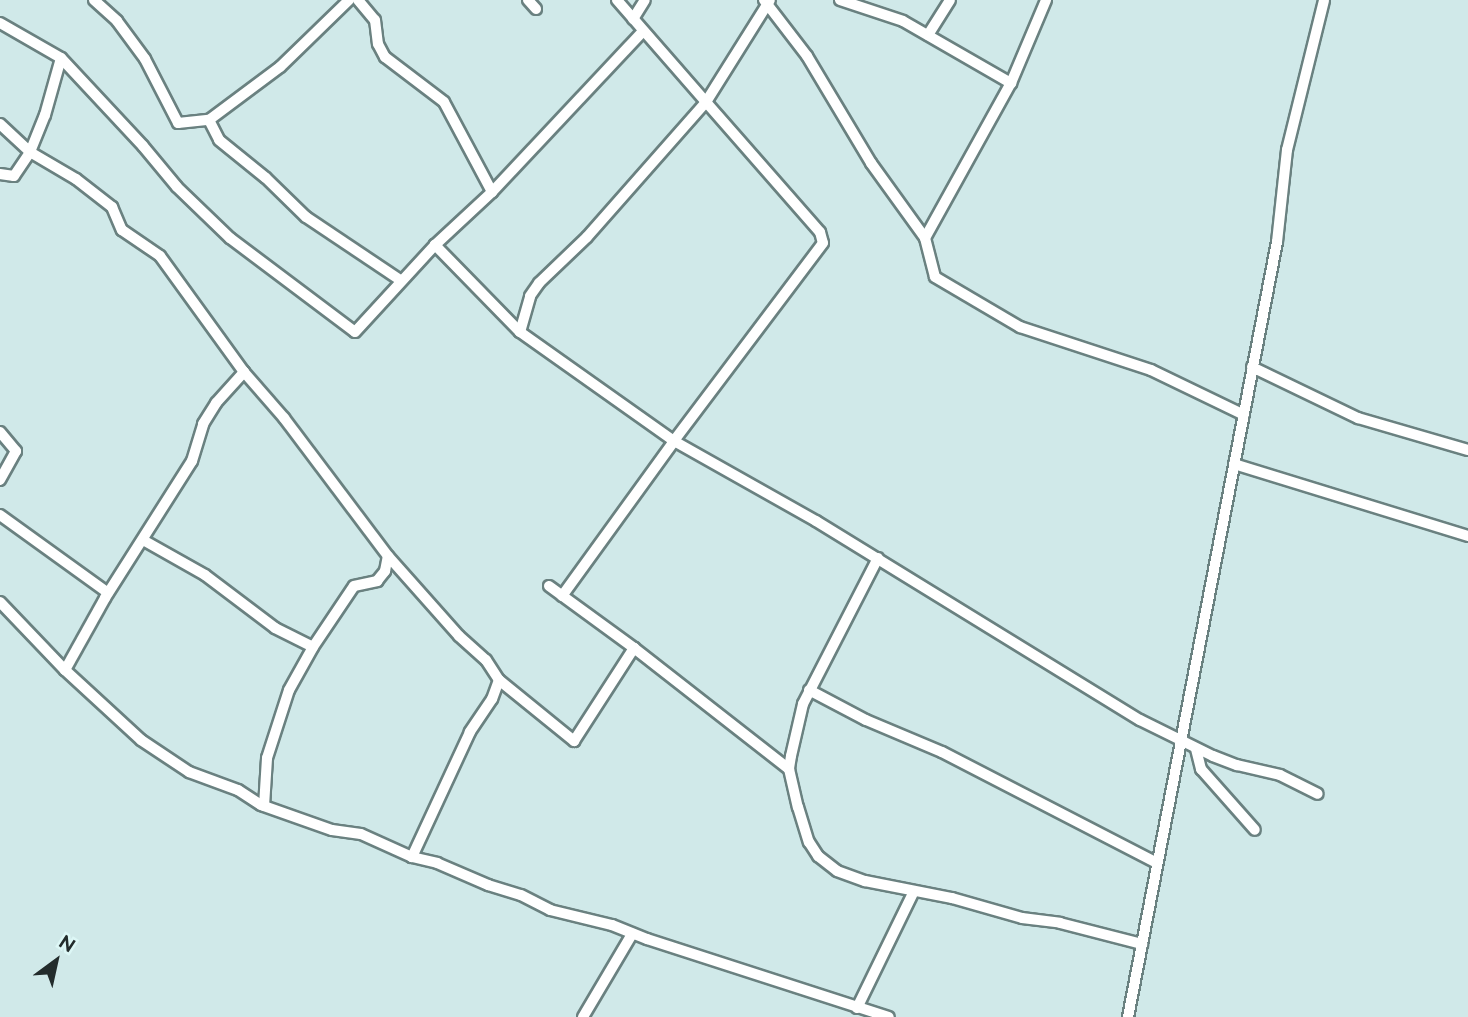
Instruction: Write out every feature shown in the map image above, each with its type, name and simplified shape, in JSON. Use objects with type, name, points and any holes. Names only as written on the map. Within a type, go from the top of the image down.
[{"type":"street","points":[[94,0],[117,21],[145,60],[178,123],[209,120],[267,78],[349,0]]},
{"type":"street","points":[[358,0],[374,20],[378,44],[385,57],[444,102],[492,192]]},
{"type":"street","points":[[528,0],[536,9]]},
{"type":"street","points":[[562,596],[674,441],[820,248],[823,238],[617,0]]},
{"type":"street","points":[[633,19],[645,0]]},
{"type":"street","points":[[840,0],[903,21],[1011,83]]},
{"type":"street","points":[[928,35],[950,0]]},
{"type":"street","points":[[925,238],[1011,83],[1046,0]]},
{"type":"street","points":[[1128,1017],[1277,242],[1287,150],[1324,0]]},
{"type":"street","points":[[520,332],[524,309],[539,283],[587,237],[706,102],[767,1],[807,56],[872,163],[925,238],[935,276],[996,314],[1036,334],[1152,370],[1244,415]]},
{"type":"street","points":[[0,23],[61,58],[143,146],[177,187],[230,238],[355,332],[400,280],[492,192],[642,32]]},
{"type":"street","points":[[0,174],[14,176],[30,152],[46,115],[61,58]]},
{"type":"street","points":[[209,120],[219,140],[266,178],[306,216],[400,280]]},
{"type":"street","points":[[0,124],[30,152],[76,179],[112,206],[122,230],[160,256],[244,372],[302,442],[388,556],[459,636],[486,660],[499,680],[574,741],[634,648]]},
{"type":"street","points":[[435,245],[520,332],[674,441],[878,558],[1117,707],[1182,743],[1237,765],[1280,775],[1318,794]]},
{"type":"street","points":[[1252,367],[1364,421],[1468,450]]},
{"type":"street","points":[[65,670],[108,593],[192,461],[198,436],[209,414],[244,372]]},
{"type":"street","points":[[0,432],[16,451],[0,481]]},
{"type":"street","points":[[1234,464],[1468,536]]},
{"type":"street","points":[[0,515],[108,593]]},
{"type":"street","points":[[143,540],[205,575],[275,628],[313,647]]},
{"type":"street","points":[[264,806],[263,786],[274,730],[289,690],[313,647],[354,586],[377,581],[385,571],[388,556]]},
{"type":"street","points":[[878,558],[803,704],[789,769],[802,821],[818,856],[837,871],[864,881],[1142,944]]},
{"type":"street","points":[[549,586],[634,648],[789,769]]},
{"type":"street","points":[[0,601],[65,670],[168,760],[189,772],[238,790],[264,806],[332,830],[361,834],[412,857],[437,863],[550,910],[612,925],[632,934],[889,1017]]},
{"type":"street","points":[[412,857],[470,732],[492,699],[499,680]]},
{"type":"street","points":[[809,690],[866,720],[942,752],[1157,863]]},
{"type":"street","points":[[1196,748],[1201,769],[1255,830]]},
{"type":"street","points":[[858,1008],[914,891]]},
{"type":"street","points":[[583,1017],[632,934]]}]
